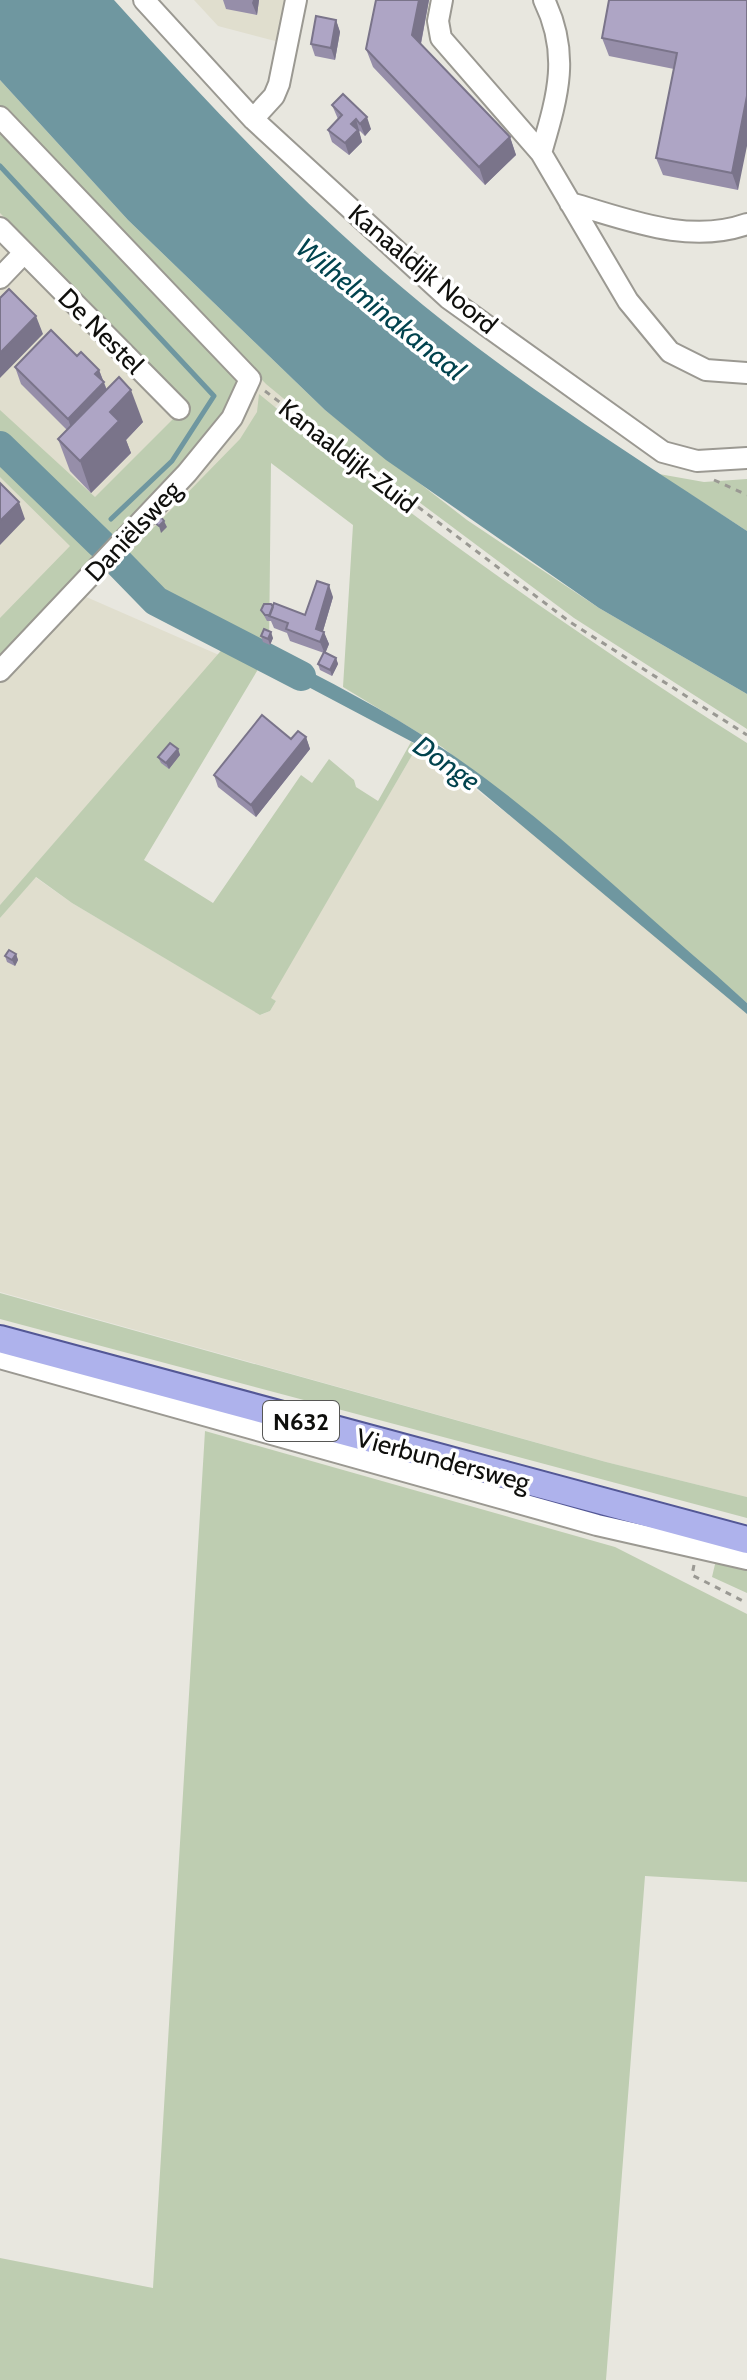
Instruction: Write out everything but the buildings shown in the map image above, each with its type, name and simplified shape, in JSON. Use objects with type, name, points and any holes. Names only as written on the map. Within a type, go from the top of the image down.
[{"type":"main road","name":"Vierbundersweg","points":[[0,1339],[158,1392],[600,1514],[700,1539],[747,1540]]},
{"type":"street","name":"Kanaaldijk Noord","points":[[144,0],[253,119],[448,298],[663,452],[697,461],[747,458]]},
{"type":"street","points":[[253,119],[274,96],[279,84],[296,0]]},
{"type":"street","points":[[442,0],[438,21],[441,38],[541,153],[628,301],[670,352],[706,370],[747,373]]},
{"type":"street","points":[[541,153],[560,89],[561,59],[544,0]]},
{"type":"street","points":[[0,117],[250,379]]},
{"type":"street","points":[[570,203],[676,232],[705,232],[747,224]]},
{"type":"street","name":"De Nestel","points":[[0,228],[179,409]]},
{"type":"street","points":[[0,278],[23,254]]},
{"type":"street","name":"Daniëlsweg","points":[[0,671],[187,473],[232,418],[250,379]]},
{"type":"street","name":"Vierbundersweg","points":[[0,1358],[158,1392]]},
{"type":"street","name":"Vierbundersweg","points":[[700,1539],[747,1559]]},
{"type":"path","name":"Kanaaldijk-Zuid","points":[[250,379],[570,622],[747,735]]},
{"type":"path","points":[[700,1539],[692,1575],[747,1603]]},
{"type":"shaded area","points":[[194,0],[287,0],[279,42],[218,26]]},
{"type":"shaded area","points":[[0,94],[292,389],[237,448],[84,596],[219,655],[0,905]]},
{"type":"shaded area","points":[[418,745],[556,851],[747,1014],[747,1497],[606,1462],[0,1292],[0,918],[35,877],[72,903],[261,1015],[270,1011],[276,1001],[270,998]]},
{"type":"green space","points":[[0,80],[128,220],[325,410],[467,520],[599,608],[747,694],[747,729],[574,618],[312,422],[266,384],[0,106]]},
{"type":"green space","points":[[0,121],[244,381],[229,419],[0,655],[0,618],[70,546],[0,477],[0,410],[95,497],[189,403],[0,213]]},
{"type":"green space","points":[[259,394],[377,487],[498,576],[747,743],[747,1003],[513,802],[442,747],[343,687],[353,525],[271,463],[269,651],[144,860],[213,903],[301,775],[312,783],[329,759],[354,780],[356,787],[378,801],[411,742],[418,745],[271,998],[276,1001],[270,1011],[260,1015],[72,903],[36,877],[0,918],[0,905],[232,638],[149,594],[118,564],[240,439],[257,412]]},
{"type":"green space","points":[[659,474],[704,482],[747,479],[747,531]]},
{"type":"green space","points":[[0,1293],[606,1462],[747,1497],[747,1518],[0,1319]]},
{"type":"green space","points":[[205,1431],[615,1547],[747,1614],[747,1882],[645,1876],[606,2380],[0,2380],[0,2258],[153,2288]]},
{"type":"green space","points":[[716,1560],[747,1566],[747,1593],[712,1577]]},
{"type":"water","name":"Wilhelminakanaal","points":[[0,0],[114,0],[272,167],[398,284],[517,377],[747,531],[747,694],[599,608],[386,460],[325,410],[128,220],[0,80]]},
{"type":"water","points":[[269,651],[398,720],[511,798],[747,1003],[747,1014],[466,779],[418,745],[263,663]]},
{"type":"waterway","points":[[0,166],[214,396],[172,461],[111,519]]},
{"type":"waterway","name":"Donge","points":[[0,446],[101,544]]},
{"type":"waterway","name":"Donge","points":[[119,563],[156,601],[301,676]]}]
